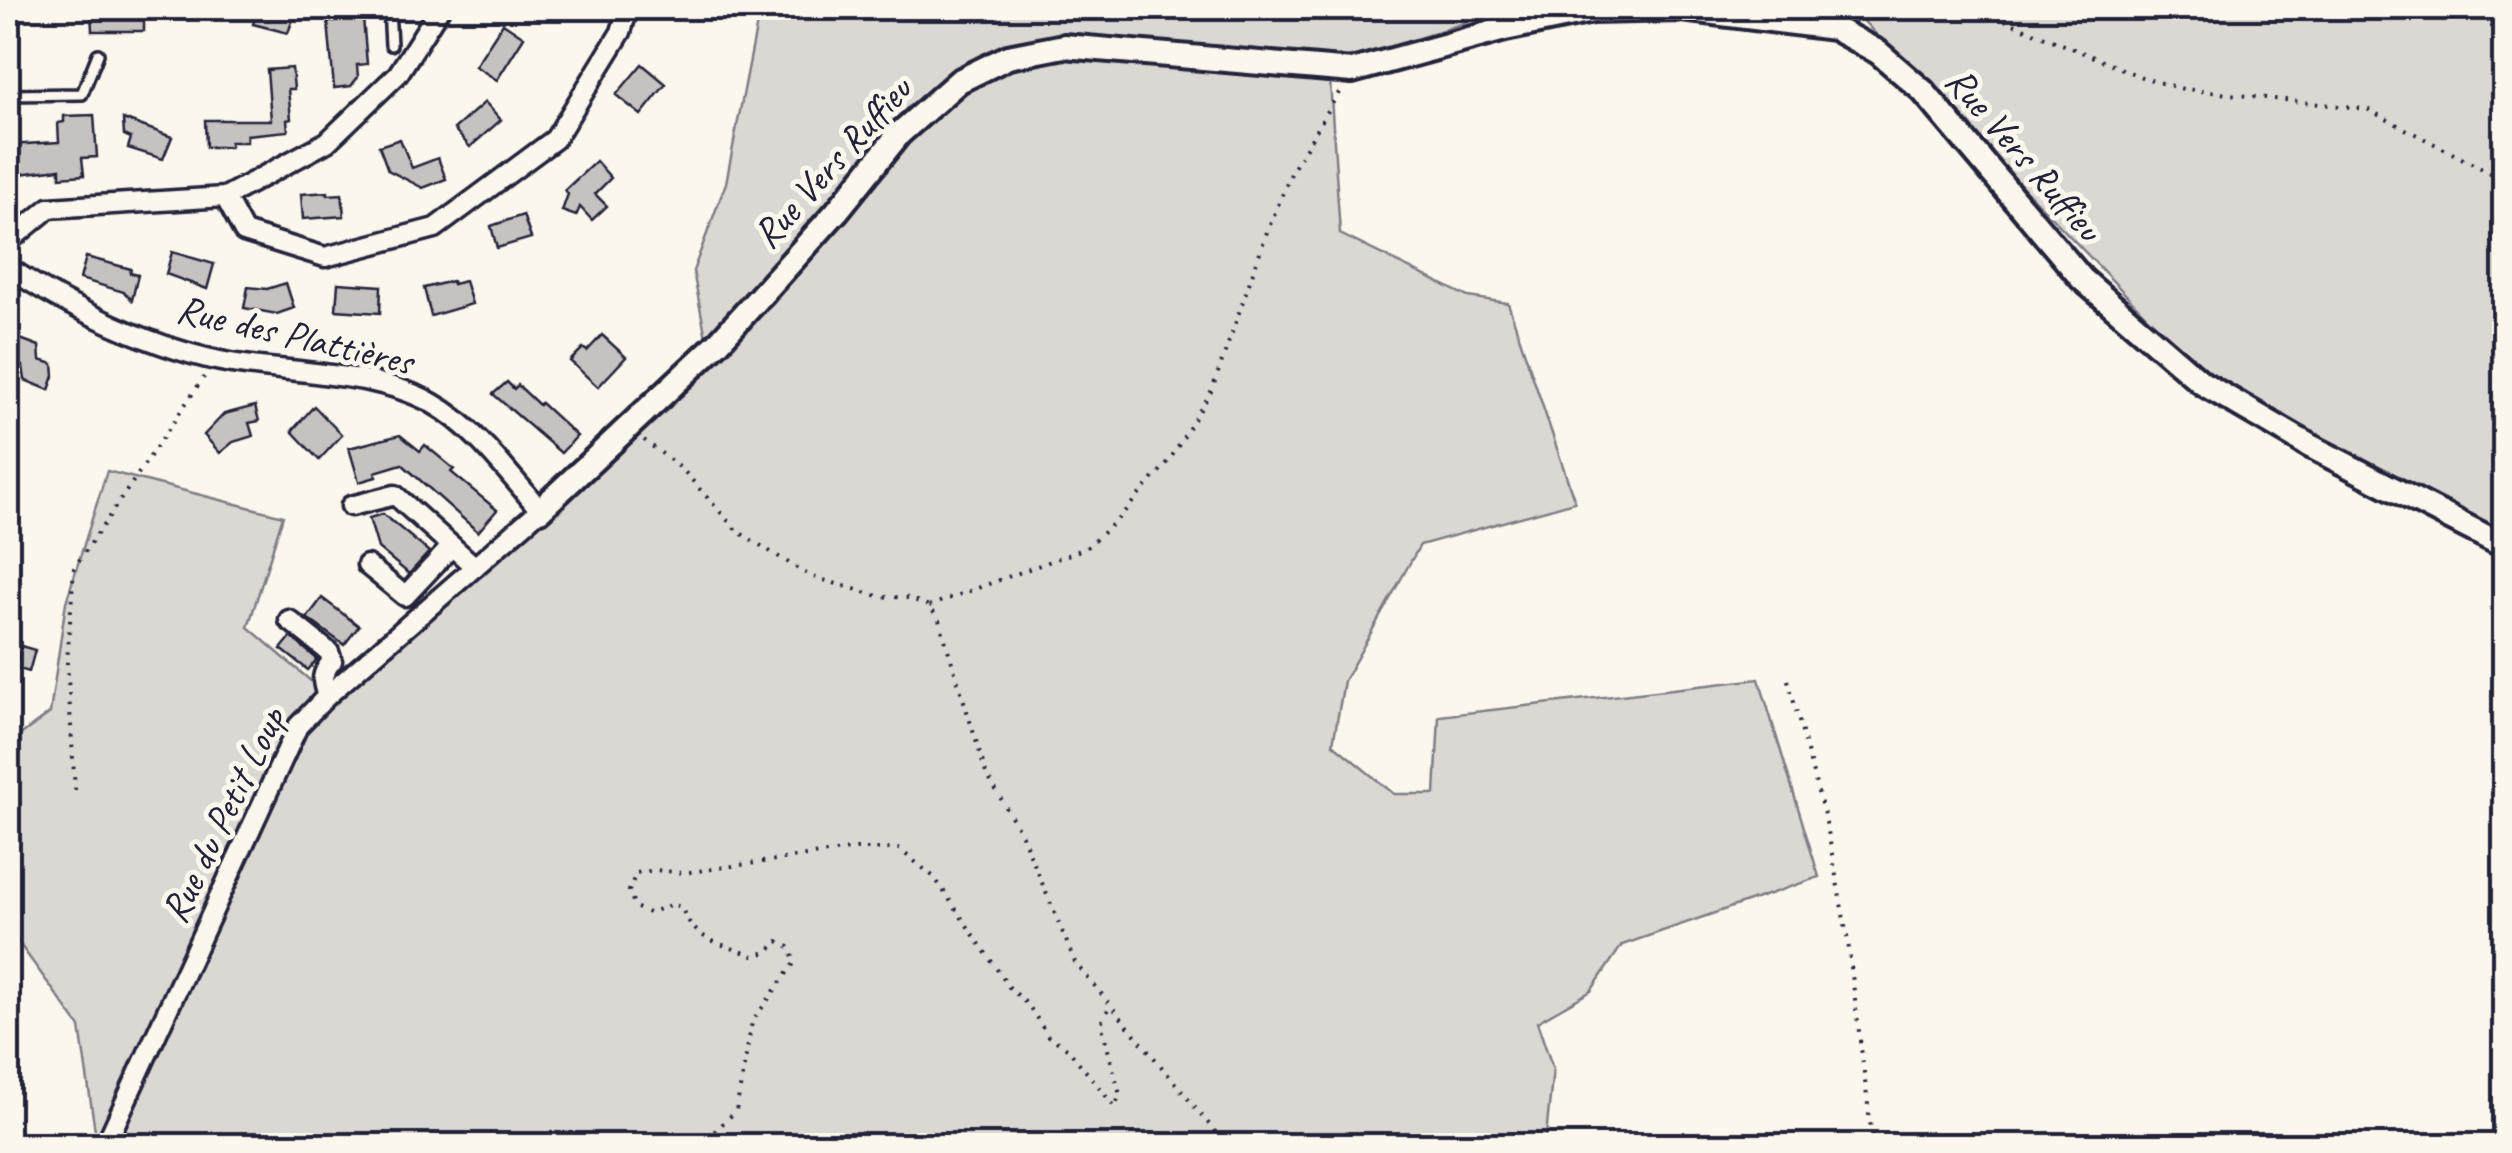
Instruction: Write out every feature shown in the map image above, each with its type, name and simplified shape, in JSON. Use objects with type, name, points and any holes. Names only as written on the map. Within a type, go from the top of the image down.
[{"type":"street","points":[[8,242],[49,208],[225,197],[327,142],[398,74],[440,8]]},
{"type":"street","points":[[225,197],[244,232],[325,256],[434,228],[554,139],[621,32],[628,8]]},
{"type":"street","name":"Rue Vers Ruffieu","points":[[540,510],[731,329],[816,236],[899,134],[958,81],[1008,57],[1064,46],[1352,71],[1504,29],[1592,11],[1682,9],[1834,28],[1878,52],[1923,91],[2082,280],[2202,384],[2310,446],[2504,546]]},
{"type":"street","name":"Rue des Plattières","points":[[8,267],[58,299],[167,345],[212,359],[393,388],[432,403],[481,443],[540,510]]},
{"type":"street","points":[[351,506],[395,495],[474,567]]},
{"type":"street","name":"Rue du Petit Loup","points":[[104,1146],[298,726],[327,696],[540,510]]},
{"type":"street","points":[[367,565],[405,596],[452,546]]},
{"type":"street","points":[[288,620],[330,652],[332,661],[321,681],[327,696]]},
{"type":"lane","points":[[388,8],[391,46]]},
{"type":"lane","points":[[8,95],[82,94],[98,54]]},
{"type":"path","points":[[1975,8],[2144,78],[2183,89],[2367,109],[2504,180]]},
{"type":"path","points":[[928,606],[1086,548],[1116,521],[1169,461],[1212,390],[1292,171],[1352,71]]},
{"type":"path","points":[[75,790],[67,662],[74,568],[208,371],[212,359]]},
{"type":"path","points":[[624,430],[654,444],[682,469],[737,531],[810,576],[878,596],[909,598],[928,606],[939,620],[986,773],[1022,835],[1075,962],[1227,1146]]},
{"type":"path","points":[[1788,680],[1834,864],[1861,1033],[1873,1146]]},
{"type":"path","points":[[699,1146],[736,1111],[752,1022],[795,962],[789,947],[778,941],[767,952],[753,956],[705,939],[689,928],[682,908],[674,904],[649,913],[635,906],[629,890],[636,873],[683,873],[856,848],[898,849],[934,877],[1010,988],[1029,1006],[1048,1036],[1067,1048],[1115,1107],[1120,1095],[1101,1023],[1111,1004]]},
{"type":"shaded area","points":[[760,8],[1509,8],[1350,61],[1170,64],[1330,81],[1340,234],[1468,297],[1508,303],[1575,502],[1420,545],[1344,681],[1333,744],[1394,794],[1435,794],[1439,716],[1759,679],[1819,877],[1622,945],[1591,991],[1537,1022],[1553,1069],[1545,1145],[97,1145],[80,1027],[8,928],[8,744],[50,713],[66,602],[107,471],[283,516],[248,627],[320,689],[322,702],[709,353],[693,271],[726,183]]},
{"type":"shaded area","points":[[1851,8],[2504,8],[2504,532],[2250,400],[2179,350]]},
{"type":"building","points":[[258,8],[295,13],[288,33],[253,24]]},
{"type":"building","points":[[340,8],[358,8],[355,19],[363,18],[367,64],[357,65],[358,77],[351,86],[334,88],[328,22],[341,20]]},
{"type":"building","points":[[91,9],[144,9],[144,31],[92,31]]},
{"type":"building","points":[[503,23],[524,37],[497,80],[475,66]]},
{"type":"building","points":[[642,64],[666,84],[641,115],[616,95]]},
{"type":"building","points":[[292,68],[294,89],[288,89],[288,131],[247,135],[247,142],[230,142],[230,147],[206,147],[205,120],[271,120],[267,70]]},
{"type":"building","points":[[485,102],[501,120],[470,147],[454,129]]},
{"type":"building","points":[[94,115],[97,157],[82,158],[84,175],[60,177],[60,169],[19,174],[18,160],[8,160],[8,145],[59,142],[58,123],[64,122],[64,116]]},
{"type":"building","points":[[123,119],[172,137],[163,159],[128,148],[131,138],[124,135]]},
{"type":"building","points":[[400,139],[412,168],[438,158],[446,179],[423,188],[388,170],[379,146]]},
{"type":"building","points":[[596,161],[611,178],[595,194],[607,206],[592,220],[580,207],[576,216],[562,211],[568,194],[565,190]]},
{"type":"building","points":[[301,194],[342,194],[344,216],[303,219]]},
{"type":"building","points":[[523,215],[531,238],[497,248],[491,226]]},
{"type":"building","points":[[172,252],[214,264],[207,289],[166,274]]},
{"type":"building","points":[[86,257],[131,269],[130,273],[138,275],[132,300],[124,292],[80,279]]},
{"type":"building","points":[[465,281],[472,304],[431,316],[424,288]]},
{"type":"building","points":[[286,283],[294,308],[277,314],[244,308],[248,287],[267,289]]},
{"type":"building","points":[[338,283],[381,286],[380,313],[336,310]]},
{"type":"building","points":[[602,335],[626,357],[598,387],[570,361]]},
{"type":"building","points":[[15,337],[39,346],[40,360],[53,364],[49,390],[25,380],[23,366],[8,361]]},
{"type":"building","points":[[507,382],[514,389],[518,385],[577,436],[561,453],[493,394]]},
{"type":"building","points":[[255,406],[259,421],[249,423],[253,436],[233,442],[220,453],[204,435],[224,414]]},
{"type":"building","points":[[314,406],[342,435],[319,460],[292,431]]},
{"type":"building","points":[[400,435],[420,451],[425,445],[497,510],[478,532],[402,464],[375,472],[376,477],[359,482],[349,448]]},
{"type":"building","points":[[383,514],[429,552],[409,574],[378,548],[369,518]]},
{"type":"building","points":[[322,598],[359,626],[344,645],[307,618]]},
{"type":"building","points":[[291,637],[317,659],[308,670],[281,649]]},
{"type":"building","points":[[21,646],[35,650],[29,672],[16,668]]}]
